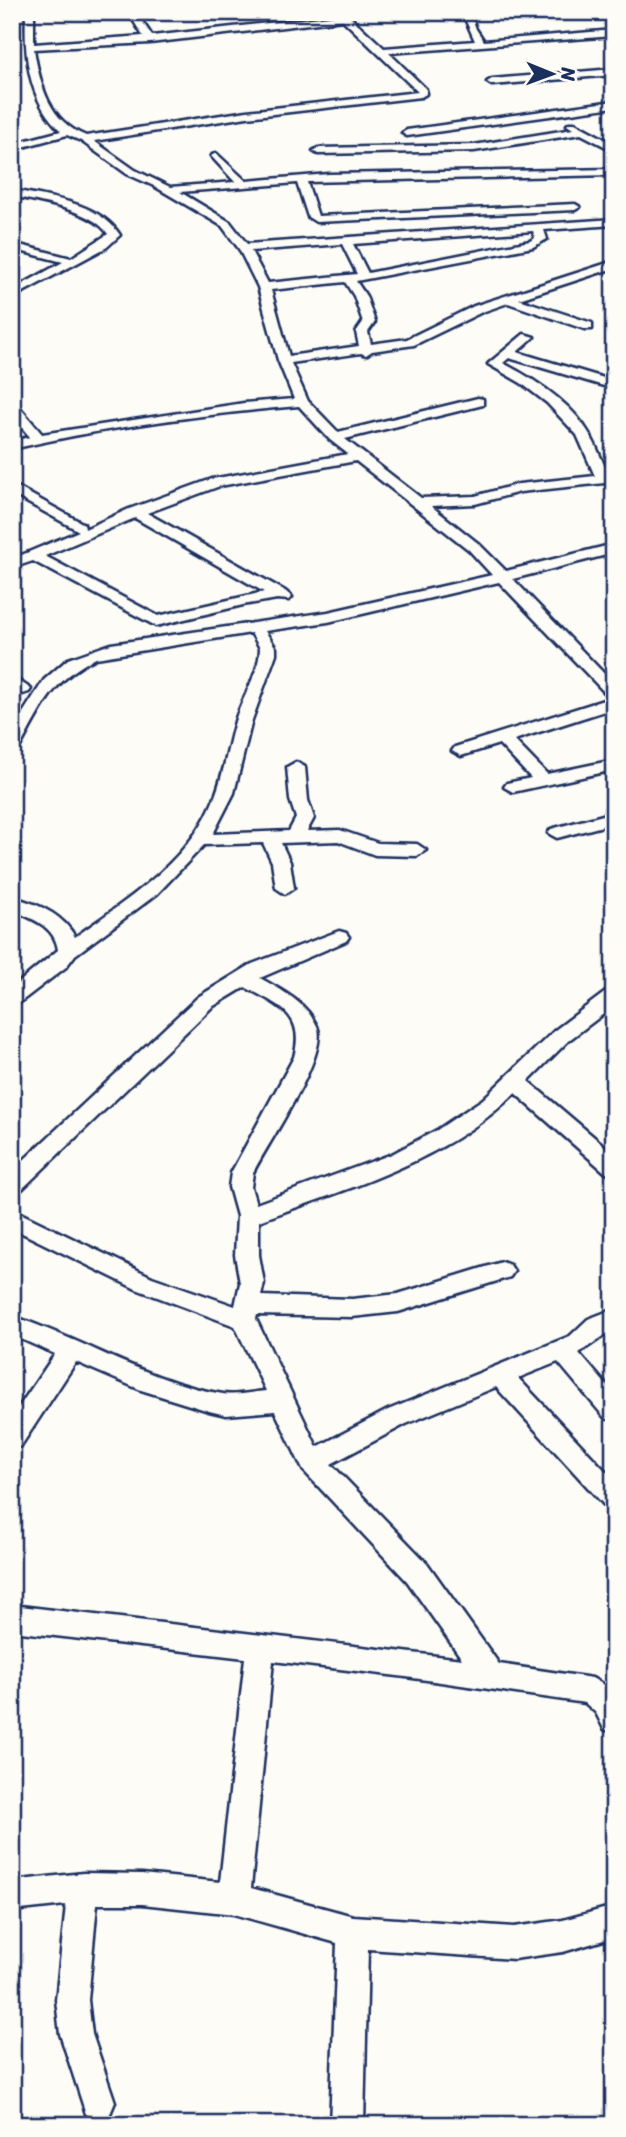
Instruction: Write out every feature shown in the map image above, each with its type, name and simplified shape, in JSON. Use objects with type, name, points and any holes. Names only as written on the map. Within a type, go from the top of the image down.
[{"type":"street","points":[[30,12],[29,42],[37,87],[47,110],[68,132],[85,139],[131,172],[169,190],[226,224],[244,248],[264,287],[284,360],[302,402],[340,441],[474,547],[614,694]]},
{"type":"street","points":[[132,12],[150,40]]},
{"type":"street","points":[[466,12],[472,30],[481,39],[478,44]]},
{"type":"street","points":[[31,47],[150,40],[265,27],[343,14],[423,91],[421,94],[247,114],[85,139]]},
{"type":"street","points":[[240,17],[265,27]]},
{"type":"street","points":[[383,51],[609,33],[614,41]]},
{"type":"street","points":[[492,82],[614,72]]},
{"type":"street","points":[[407,133],[614,104]]},
{"type":"street","points":[[552,113],[614,148]]},
{"type":"street","points":[[329,177],[316,147],[515,151],[582,131]]},
{"type":"street","points":[[12,147],[68,132]]},
{"type":"street","points":[[601,140],[614,138]]},
{"type":"street","points":[[515,151],[537,172]]},
{"type":"street","points":[[216,156],[242,183]]},
{"type":"street","points":[[169,190],[301,178],[614,172]]},
{"type":"street","points":[[301,178],[313,217],[317,219],[575,207]]},
{"type":"street","points":[[12,193],[91,215],[106,222],[113,231],[112,239],[12,295]]},
{"type":"street","points":[[458,214],[466,231]]},
{"type":"street","points":[[244,248],[614,222]]},
{"type":"street","points":[[264,287],[364,277],[540,242],[538,227]]},
{"type":"street","points":[[345,240],[364,277]]},
{"type":"street","points":[[12,246],[71,261]]},
{"type":"street","points":[[284,360],[366,351],[410,342],[478,309],[614,264]]},
{"type":"street","points":[[597,270],[614,277]]},
{"type":"street","points":[[348,279],[360,296],[369,322],[362,332],[366,351]]},
{"type":"street","points":[[507,299],[587,326]]},
{"type":"street","points":[[420,502],[475,500],[519,488],[609,478],[583,434],[552,400],[526,380],[494,365],[506,352],[528,337]]},
{"type":"street","points":[[506,352],[614,385]]},
{"type":"street","points":[[12,445],[37,437],[244,407],[302,402]]},
{"type":"street","points":[[12,554],[175,485],[478,402]]},
{"type":"street","points":[[12,407],[37,437]]},
{"type":"street","points":[[12,564],[172,496],[217,482],[359,456]]},
{"type":"street","points":[[12,488],[79,527]]},
{"type":"street","points":[[33,555],[156,621],[243,600],[284,597],[134,512]]},
{"type":"street","points":[[12,745],[52,680],[60,670],[81,656],[110,649],[256,629],[424,597],[614,548]]},
{"type":"street","points":[[12,998],[60,961],[68,951],[145,897],[169,875],[199,840],[218,812],[244,716],[268,654],[268,648],[256,629]]},
{"type":"street","points":[[461,751],[614,702]]},
{"type":"street","points":[[502,737],[543,780]]},
{"type":"street","points":[[513,787],[614,765]]},
{"type":"street","points":[[296,767],[299,800],[305,818],[296,835]]},
{"type":"street","points":[[557,833],[614,817]]},
{"type":"street","points":[[199,840],[340,835],[375,849],[417,850]]},
{"type":"street","points":[[269,837],[281,862],[285,888]]},
{"type":"street","points":[[12,903],[63,930],[68,940],[68,951]]},
{"type":"street","points":[[12,1185],[205,1002],[259,969],[340,937]]},
{"type":"street","points":[[245,978],[285,1001],[309,1028],[309,1044],[303,1064],[242,1173],[240,1187],[248,1216],[247,1255],[252,1283],[245,1312],[312,1462],[417,1572],[490,1675]]},
{"type":"street","points":[[248,1216],[400,1160],[445,1136],[491,1104],[562,1035],[614,996]]},
{"type":"street","points":[[514,1081],[614,1167]]},
{"type":"street","points":[[12,1218],[144,1283],[245,1312],[352,1308],[398,1303],[502,1271]]},
{"type":"street","points":[[312,1462],[397,1417],[579,1343],[597,1326],[614,1318]]},
{"type":"street","points":[[12,1325],[150,1383],[226,1405],[283,1400]]},
{"type":"street","points":[[12,1438],[71,1350]]},
{"type":"street","points":[[563,1350],[614,1410]]},
{"type":"street","points":[[501,1376],[614,1498]]},
{"type":"street","points":[[12,1618],[490,1675],[592,1691],[607,1703],[614,1720]]},
{"type":"street","points":[[234,1899],[260,1648]]},
{"type":"street","points":[[83,1888],[72,2000],[76,2034],[98,2102]]},
{"type":"street","points":[[12,1896],[83,1888],[142,1889],[234,1899],[353,1932],[514,1943],[563,1936],[614,1921]]},
{"type":"street","points":[[347,2125],[353,1932]]}]
